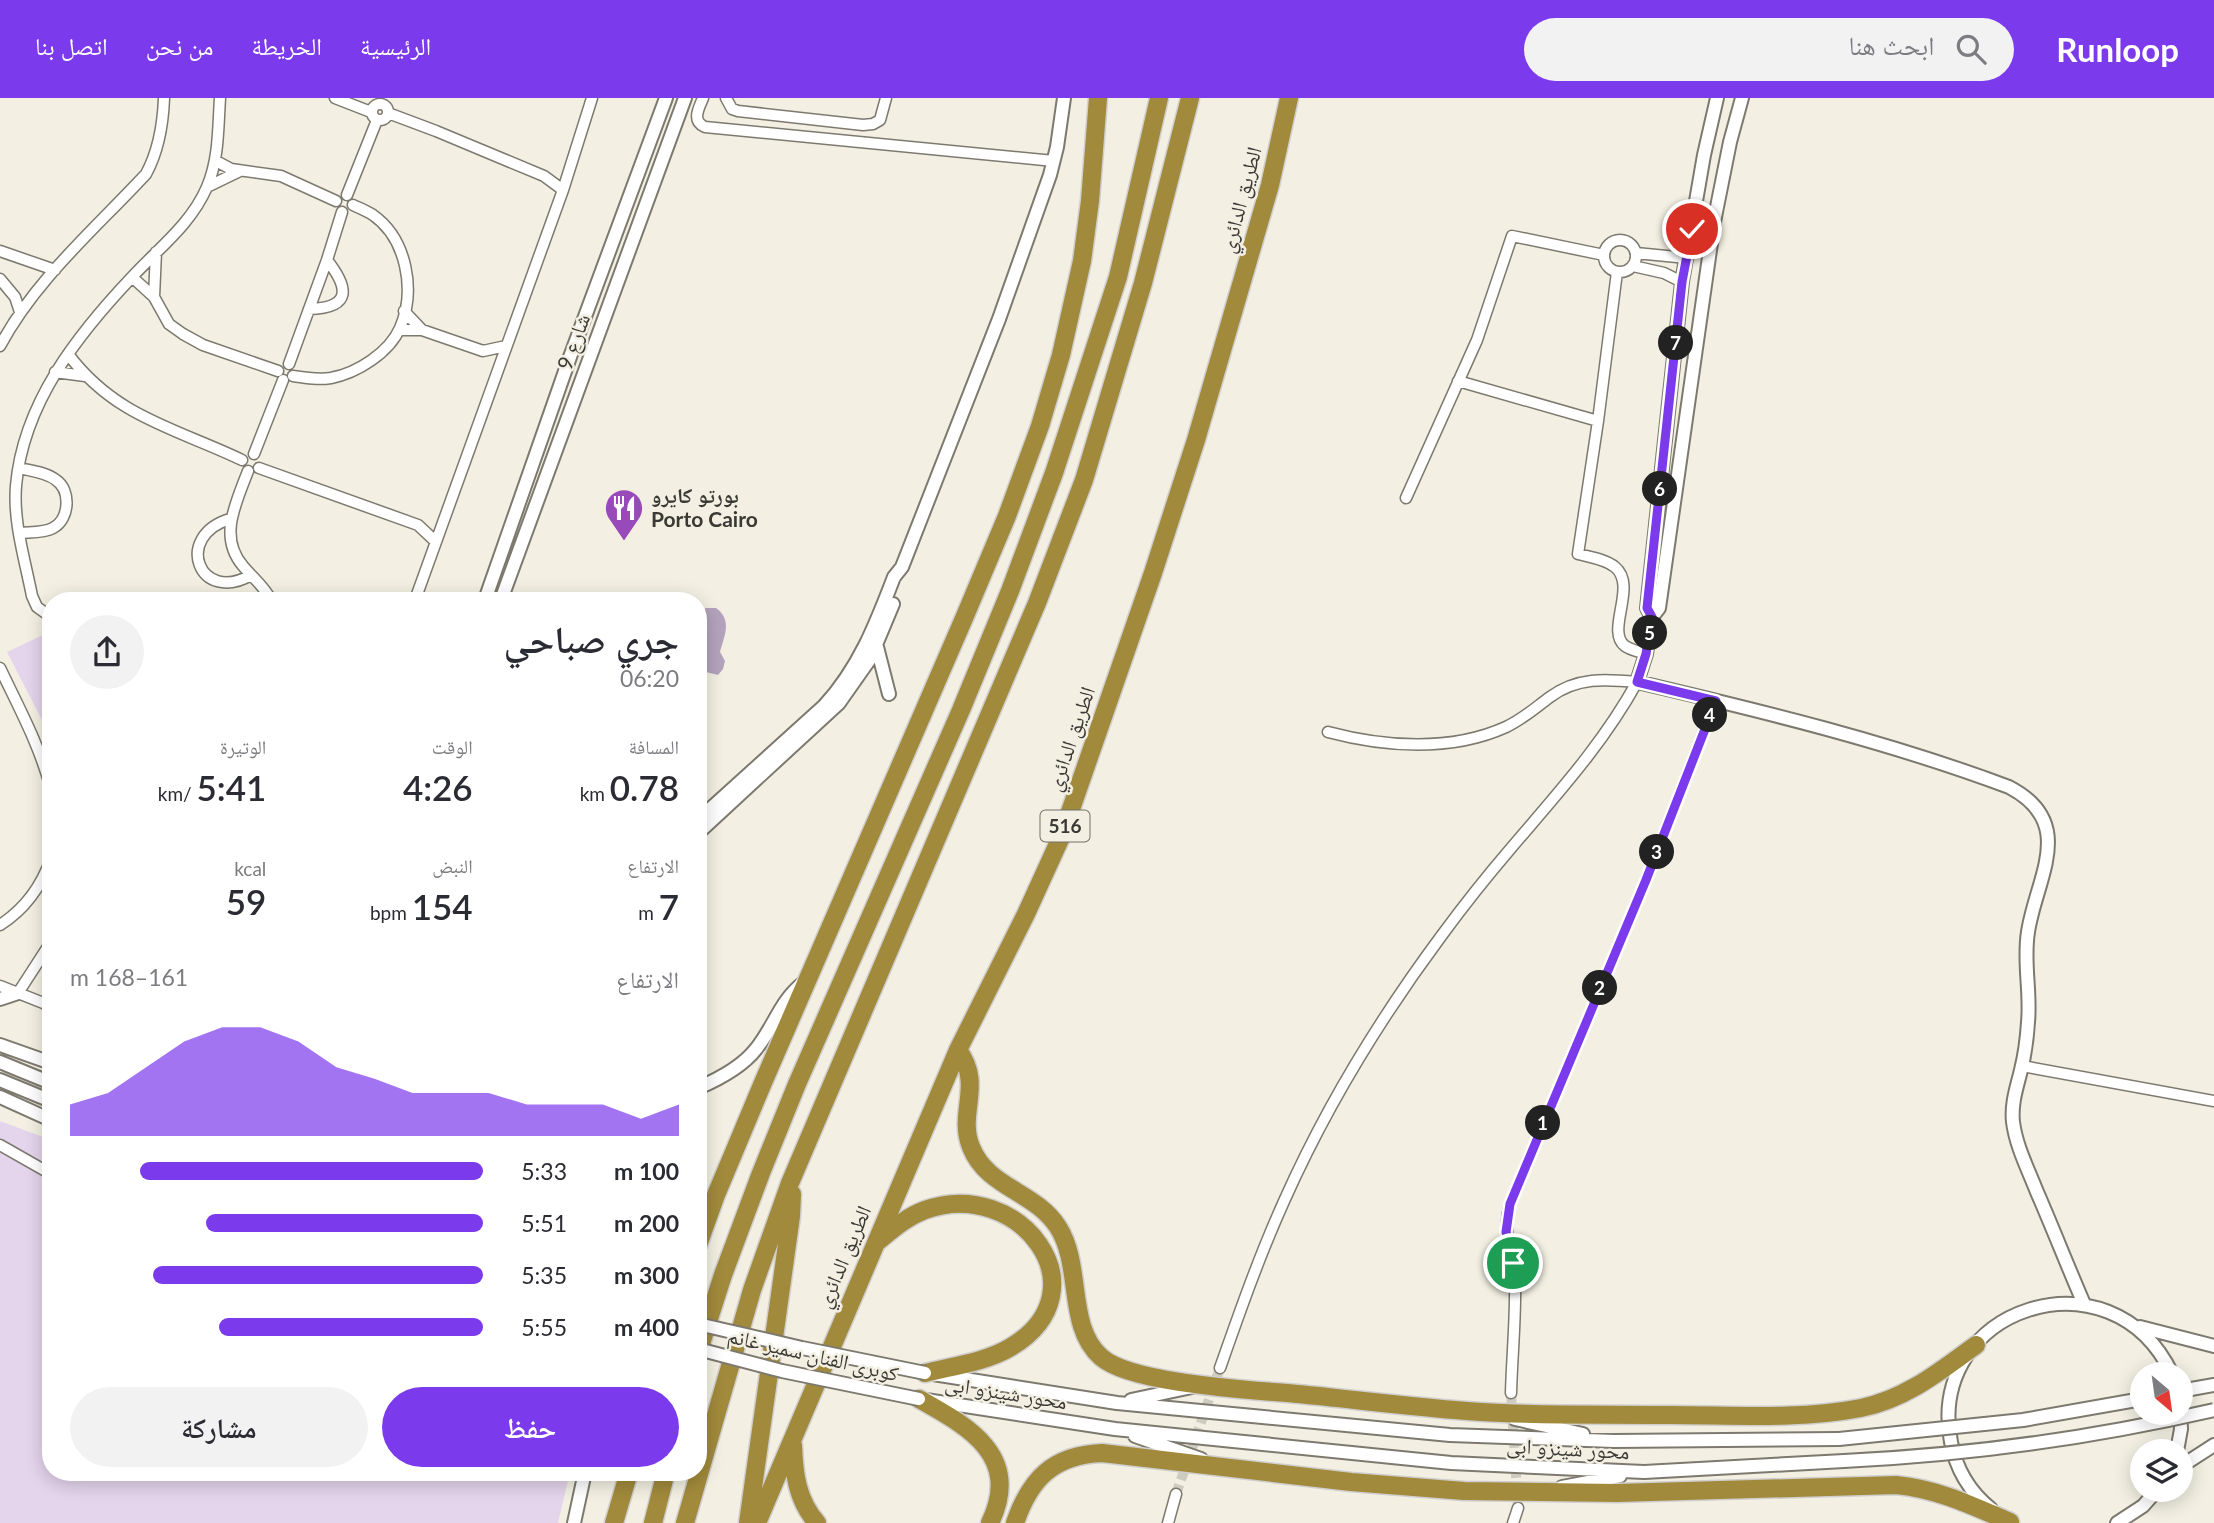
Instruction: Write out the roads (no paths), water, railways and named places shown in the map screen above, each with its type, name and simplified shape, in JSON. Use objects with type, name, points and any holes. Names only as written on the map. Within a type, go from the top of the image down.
[{"type":"highway","points":[[707,1324],[781,1122],[961,710],[1010,591],[1054,473],[1118,278],[1159,98]]},
{"type":"highway","points":[[707,1446],[752,1290],[790,1183],[1037,603],[1080,492],[1143,283],[1190,98]]},
{"type":"highway","name":"الطريق الدائري","points":[[757,1523],[958,1050],[1062,835],[1196,440],[1270,185],[1289,98]]},
{"type":"highway","points":[[707,1221],[731,1158],[971,604],[1040,426],[1061,355],[1082,261],[1099,103]]},
{"type":"highway","points":[[958,1050],[967,1064],[971,1080],[967,1132],[972,1151],[991,1176],[1030,1198],[1058,1227],[1070,1252],[1081,1324],[1092,1347],[1111,1364],[1127,1370],[1203,1385],[1483,1412],[1781,1416],[1846,1410],[1874,1405],[1900,1396],[1976,1345]]},
{"type":"highway","points":[[748,1523],[791,1216],[790,1183]]},
{"type":"highway","points":[[875,1244],[903,1221],[933,1207],[966,1204],[999,1211],[1029,1230],[1043,1249],[1051,1272],[1047,1307],[1042,1318],[1024,1338],[1002,1352],[925,1373]]},
{"type":"highway","points":[[919,1399],[964,1424],[983,1442],[996,1465],[999,1495],[990,1523]]},
{"type":"highway","points":[[793,1437],[797,1488],[807,1510],[817,1523]]},
{"type":"highway","points":[[1014,1523],[1026,1495],[1035,1483],[1058,1464],[1079,1455],[1102,1453],[1408,1487],[1531,1492],[1617,1493],[1896,1485],[1949,1496],[2011,1523]]},
{"type":"highway","points":[[614,1523],[626,1481]]},
{"type":"highway","points":[[653,1523],[664,1481]]},
{"type":"highway","points":[[685,1523],[697,1481]]},
{"type":"street","points":[[0,346],[20,312],[55,270],[146,174],[162,131],[164,98]]},
{"type":"street","points":[[42,611],[37,607],[32,596],[16,501],[19,468],[29,430],[55,372],[68,354],[132,277],[180,231],[195,209],[207,187],[216,161],[220,98]]},
{"type":"street","points":[[335,98],[374,116]]},
{"type":"street","points":[[418,592],[563,190],[593,98]]},
{"type":"street","name":"شارع 9","points":[[488,592],[570,357],[666,98]]},
{"type":"street","name":"شارع 9","points":[[504,592],[685,98]]},
{"type":"street","points":[[703,98],[696,116],[698,122],[705,127],[1054,161]]},
{"type":"street","points":[[726,98],[732,109],[738,111],[863,125],[880,120],[886,98]]},
{"type":"street","points":[[707,824],[830,713],[856,682],[877,647],[900,587],[902,567],[999,319],[1054,161],[1064,98]]},
{"type":"street","points":[[1652,617],[1647,608],[1682,282],[1704,155],[1717,98]]},
{"type":"street","points":[[1220,1368],[1255,1269],[1285,1198],[1322,1123],[1367,1045],[1443,934],[1594,750],[1637,682],[1646,654],[1652,617],[1658,608],[1714,222],[1742,98]]},
{"type":"street","points":[[347,195],[374,116],[374,106],[385,105],[435,130],[544,176],[563,190]]},
{"type":"street","points":[[657,122],[674,128]]},
{"type":"street","points":[[216,161],[240,171],[281,176],[336,201]]},
{"type":"street","points":[[207,187],[240,171]]},
{"type":"street","points":[[544,176],[568,173]]},
{"type":"street","points":[[347,195],[352,199],[353,205],[349,211],[342,212],[337,208],[336,201],[347,195]]},
{"type":"street","points":[[293,376],[332,378],[350,372],[379,354],[399,330],[409,281],[396,243],[373,215],[353,205]]},
{"type":"street","points":[[289,364],[342,212]]},
{"type":"street","points":[[1406,498],[1483,326],[1512,236],[1604,256]]},
{"type":"street","points":[[1617,240],[1629,243],[1636,253],[1633,266],[1626,271],[1617,272],[1609,268],[1604,256],[1609,244],[1617,240]]},
{"type":"street","points":[[0,251],[55,270]]},
{"type":"street","points":[[154,296],[156,253]]},
{"type":"street","points":[[1636,253],[1687,258]]},
{"type":"street","points":[[309,309],[333,306],[343,292],[339,276],[327,260]]},
{"type":"street","points":[[1633,266],[1664,273],[1682,282]]},
{"type":"street","points":[[1617,272],[1578,554],[1607,562],[1620,572],[1624,587],[1619,637],[1625,646],[1646,654]]},
{"type":"street","points":[[132,277],[154,296],[169,324],[183,334],[203,345],[289,380],[294,369],[289,364]]},
{"type":"street","points":[[0,279],[15,297],[20,312]]},
{"type":"street","points":[[404,311],[422,330]]},
{"type":"street","points":[[399,330],[422,330],[483,351],[506,346]]},
{"type":"street","points":[[483,351],[498,370]]},
{"type":"street","points":[[68,354],[85,376],[139,416],[242,460]]},
{"type":"street","points":[[570,357],[586,365]]},
{"type":"street","points":[[254,454],[281,365],[289,364]]},
{"type":"street","points":[[55,372],[85,376]]},
{"type":"street","points":[[1458,381],[1598,421]]},
{"type":"street","points":[[242,460],[249,454],[254,454]]},
{"type":"street","points":[[254,454],[260,460],[259,468]]},
{"type":"street","points":[[242,460],[247,471],[252,472],[259,468],[418,525],[435,541]]},
{"type":"street","points":[[19,468],[47,474],[57,480],[63,487],[66,499],[61,522],[51,529],[20,533]]},
{"type":"street","points":[[247,471],[230,519],[230,544],[235,556],[266,592]]},
{"type":"street","points":[[230,519],[218,523],[202,537],[197,549],[198,562],[214,581],[223,584],[251,575]]},
{"type":"street","points":[[418,525],[442,520]]},
{"type":"street","points":[[707,812],[814,716],[842,686],[864,652],[894,577],[902,567]]},
{"type":"street","points":[[492,582],[506,587]]},
{"type":"street","points":[[877,647],[890,694]]},
{"type":"street","points":[[0,668],[32,730],[42,757]]},
{"type":"street","points":[[1328,732],[1391,744],[1456,741],[1504,728],[1523,718],[1558,691],[1578,682],[1637,682],[1875,743],[1987,779],[2018,792],[2034,804],[2046,825],[2048,857],[2030,917],[2026,942],[2029,1007],[2022,1066],[2012,1107],[2015,1136],[2084,1304]]},
{"type":"street","points":[[1511,1393],[1515,1292],[1514,1270],[1506,1232],[1510,1204],[1646,880],[1716,701]]},
{"type":"street","points":[[0,925],[20,910],[35,893],[42,878]]},
{"type":"street","points":[[0,999],[18,993],[42,956]]},
{"type":"street","points":[[707,1084],[720,1078],[757,1048],[786,999],[809,978]]},
{"type":"street","points":[[0,986],[42,1004]]},
{"type":"street","points":[[0,1045],[42,1060]]},
{"type":"street","points":[[0,1062],[42,1079]]},
{"type":"street","points":[[2022,1066],[2214,1101]]},
{"type":"street","points":[[0,1080],[42,1097]]},
{"type":"street","points":[[0,1097],[42,1116]]},
{"type":"street","points":[[0,1145],[42,1169]]},
{"type":"street","points":[[2011,1523],[1974,1492],[1961,1472],[1952,1450],[1948,1418],[1951,1394],[1959,1372],[1976,1345],[1993,1328],[2027,1310],[2052,1304],[2084,1304],[2104,1310],[2134,1326],[2214,1346]]},
{"type":"street","name":"كوبرى الفنان سمير غانم","points":[[707,1326],[925,1373]]},
{"type":"street","points":[[2134,1326],[2157,1348],[2165,1362]]},
{"type":"street","name":"كوبرى الفنان سمير غانم","points":[[707,1353],[919,1399]]},
{"type":"street","name":"محور شينزو ابى","points":[[925,1373],[1118,1403],[1450,1435],[1614,1441],[1839,1439],[2023,1420],[2130,1401]]},
{"type":"street","points":[[1118,1403],[1203,1385]]},
{"type":"street","name":"محور شينزو ابى","points":[[919,1399],[1115,1429],[1451,1464],[1644,1472],[1951,1454],[2109,1433],[2214,1410]]},
{"type":"street","points":[[1483,1412],[1614,1441]]},
{"type":"street","points":[[1115,1429],[1229,1468]]},
{"type":"street","points":[[2193,1459],[2214,1445]]},
{"type":"street","points":[[1531,1492],[1644,1472]]},
{"type":"street","points":[[574,1523],[583,1481]]},
{"type":"street","points":[[1168,1523],[1176,1494]]},
{"type":"street","points":[[2117,1523],[2130,1516],[2145,1502]]},
{"type":"street","points":[[2142,1523],[2151,1502]]},
{"type":"street","points":[[1514,1523],[1518,1508]]},
{"type":"tunnel","points":[[1176,1494],[1220,1368]]},
{"type":"tunnel","points":[[1511,1393],[1518,1508]]},
{"type":"place","name":"بورتو كايرو Porto Cairo","points":[[624,542]]}]
